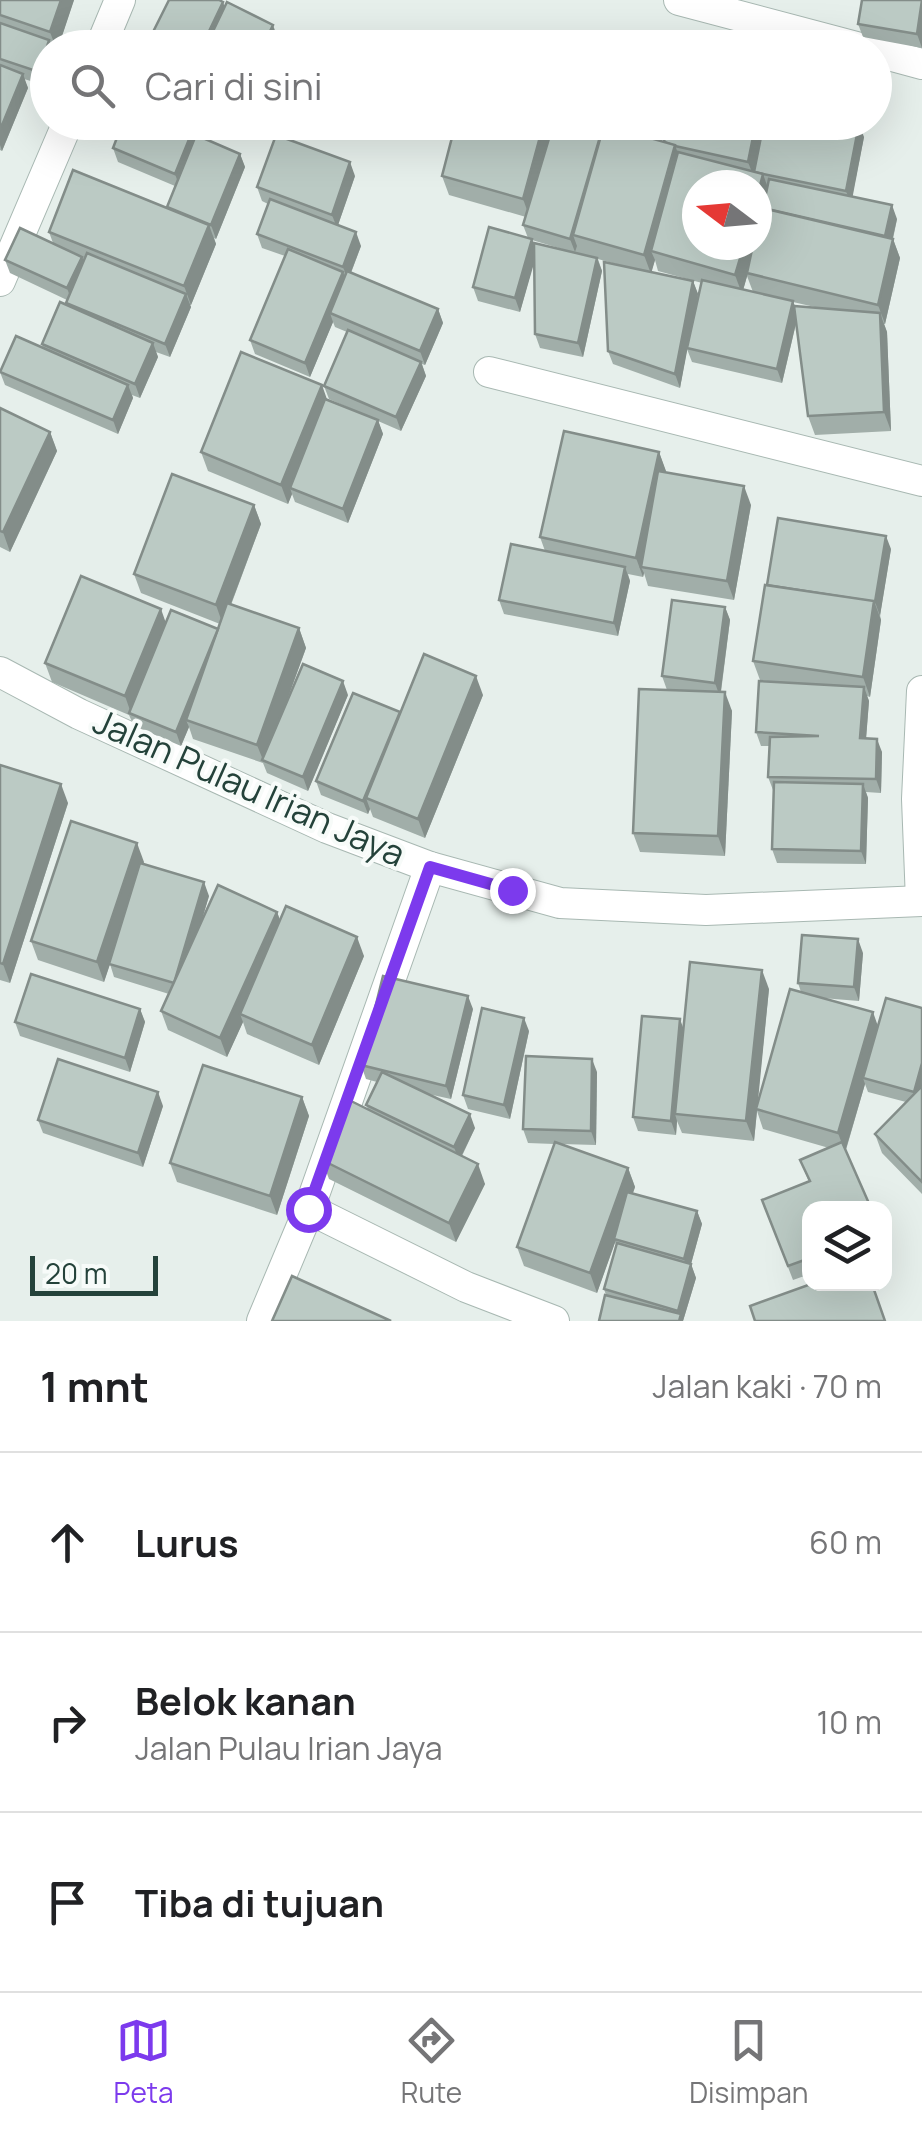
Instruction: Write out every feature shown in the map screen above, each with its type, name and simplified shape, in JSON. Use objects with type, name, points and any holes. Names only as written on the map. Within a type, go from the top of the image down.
[{"type":"street","points":[[108,30],[120,0]]},
{"type":"street","points":[[680,0],[792,30]]},
{"type":"street","points":[[892,56],[922,64]]},
{"type":"street","points":[[0,281],[60,140]]},
{"type":"street","points":[[488,372],[922,481]]},
{"type":"street","name":"Jalan Pulau Irian Jaya","points":[[0,672],[79,714],[327,828],[430,867],[560,903],[706,910],[922,901]]},
{"type":"street","points":[[922,690],[917,799],[922,901]]},
{"type":"street","points":[[262,1321],[308,1209],[430,867]]},
{"type":"street","points":[[308,1209],[466,1287],[554,1321]]},
{"type":"building","points":[[0,0],[61,0],[51,30],[0,15]]},
{"type":"building","points":[[169,0],[223,2],[210,30],[154,30]]},
{"type":"building","points":[[862,0],[922,0],[917,34],[858,24]]},
{"type":"building","points":[[227,2],[273,25],[271,30],[214,30]]},
{"type":"building","points":[[0,23],[30,33],[30,69],[0,59]]},
{"type":"building","points":[[0,65],[23,74],[0,130]]},
{"type":"building","points":[[116,140],[189,140],[175,174],[113,148]]},
{"type":"building","points":[[194,140],[208,140],[240,154],[211,225],[167,207]]},
{"type":"building","points":[[274,140],[290,140],[350,162],[332,215],[257,187]]},
{"type":"building","points":[[451,140],[539,140],[523,199],[442,176]]},
{"type":"building","points":[[549,140],[599,140],[570,239],[523,225]]},
{"type":"building","points":[[600,140],[657,140],[675,145],[644,255],[573,235]]},
{"type":"building","points":[[664,140],[752,140],[748,162]]},
{"type":"building","points":[[760,140],[856,140],[846,191],[772,176],[772,170],[754,170]]},
{"type":"building","points":[[678,152],[748,170],[682,170],[682,260],[651,251]]},
{"type":"building","points":[[73,170],[209,225],[184,286],[49,232]]},
{"type":"building","points":[[772,180],[892,205],[885,236],[772,210]]},
{"type":"building","points":[[270,199],[356,232],[343,267],[257,234]]},
{"type":"building","points":[[772,210],[893,239],[878,305],[747,273],[750,260],[772,260]]},
{"type":"building","points":[[489,227],[532,239],[515,298],[473,287]]},
{"type":"building","points":[[20,228],[82,257],[67,288],[5,260]]},
{"type":"building","points":[[534,243],[597,258],[578,343],[535,334]]},
{"type":"building","points":[[288,249],[343,272],[305,363],[250,340]]},
{"type":"building","points":[[87,253],[186,294],[165,344],[66,303]]},
{"type":"building","points":[[682,260],[740,260],[735,275]]},
{"type":"building","points":[[604,262],[693,281],[675,374],[608,351]]},
{"type":"building","points":[[347,271],[438,309],[420,351],[330,313]]},
{"type":"building","points":[[702,280],[793,301],[777,369],[687,348]]},
{"type":"building","points":[[60,302],[153,343],[135,384],[42,344]]},
{"type":"building","points":[[794,306],[880,313],[884,412],[808,416]]},
{"type":"building","points":[[348,330],[421,362],[396,417],[324,386]]},
{"type":"building","points":[[16,336],[128,385],[113,420],[0,372]]},
{"type":"building","points":[[241,352],[322,385],[281,485],[201,452]]},
{"type":"building","points":[[325,399],[378,420],[343,509],[290,488]]},
{"type":"building","points":[[0,408],[50,432],[3,532],[0,531]]},
{"type":"building","points":[[564,431],[659,452],[636,558],[540,537]]},
{"type":"building","points":[[658,471],[744,486],[727,581],[641,567]]},
{"type":"building","points":[[172,474],[254,505],[216,605],[134,574]]},
{"type":"building","points":[[778,518],[886,536],[875,602],[767,585]]},
{"type":"building","points":[[511,544],[625,567],[614,623],[499,600]]},
{"type":"building","points":[[81,576],[161,609],[125,696],[45,663]]},
{"type":"building","points":[[765,585],[874,601],[863,677],[753,661]]},
{"type":"building","points":[[672,600],[725,607],[715,683],[662,676]]},
{"type":"building","points":[[227,603],[299,628],[257,745],[186,720]]},
{"type":"building","points":[[171,610],[218,629],[176,732],[129,713]]},
{"type":"building","points":[[424,654],[476,676],[418,819],[366,798]]},
{"type":"building","points":[[303,664],[343,681],[303,777],[262,760]]},
{"type":"building","points":[[759,681],[864,687],[860,738],[877,739],[876,779],[768,777],[770,737],[819,736],[756,732]]},
{"type":"building","points":[[639,689],[725,692],[718,836],[633,833]]},
{"type":"building","points":[[353,693],[400,712],[363,801],[316,781]]},
{"type":"building","points":[[0,765],[61,784],[3,964],[0,963]]},
{"type":"building","points":[[774,782],[863,784],[861,851],[772,849]]},
{"type":"building","points":[[71,821],[137,843],[97,962],[31,941]]},
{"type":"building","points":[[140,863],[204,882],[174,983],[109,964]]},
{"type":"building","points":[[218,885],[277,912],[220,1038],[161,1011]]},
{"type":"building","points":[[286,906],[357,937],[312,1045],[240,1014]]},
{"type":"building","points":[[802,935],[858,939],[854,987],[798,983]]},
{"type":"building","points":[[690,962],[762,970],[746,1121],[675,1114]]},
{"type":"building","points":[[31,974],[140,1009],[125,1058],[15,1022]]},
{"type":"building","points":[[383,976],[468,996],[446,1086],[361,1065]]},
{"type":"building","points":[[790,989],[873,1012],[838,1133],[756,1109]]},
{"type":"building","points":[[886,998],[922,1008],[922,1063],[914,1092],[863,1078]]},
{"type":"building","points":[[482,1008],[524,1018],[504,1105],[463,1095]]},
{"type":"building","points":[[642,1016],[680,1019],[671,1121],[633,1117]]},
{"type":"building","points":[[526,1056],[592,1059],[591,1131],[523,1129]]},
{"type":"building","points":[[58,1059],[158,1092],[138,1153],[38,1120]]},
{"type":"building","points":[[203,1065],[302,1097],[270,1196],[170,1163]]},
{"type":"building","points":[[382,1072],[470,1114],[454,1147],[366,1105]]},
{"type":"building","points":[[922,1086],[922,1182],[875,1134]]},
{"type":"building","points":[[351,1101],[478,1164],[449,1223],[322,1160]]},
{"type":"building","points":[[555,1142],[628,1168],[590,1273],[517,1247]]},
{"type":"building","points":[[842,1142],[868,1201],[802,1201],[802,1261],[788,1266],[762,1200],[810,1181],[800,1160]]},
{"type":"building","points":[[627,1192],[697,1211],[684,1259],[614,1239]]},
{"type":"building","points":[[617,1243],[691,1264],[678,1311],[604,1289]]},
{"type":"building","points":[[292,1276],[391,1321],[272,1321]]},
{"type":"building","points":[[802,1287],[802,1291],[874,1291],[885,1321],[755,1321],[750,1306]]},
{"type":"building","points":[[605,1295],[681,1314],[679,1321],[599,1321]]},
{"type":"route","points":[[308,1209],[430,867],[512,890]]}]
